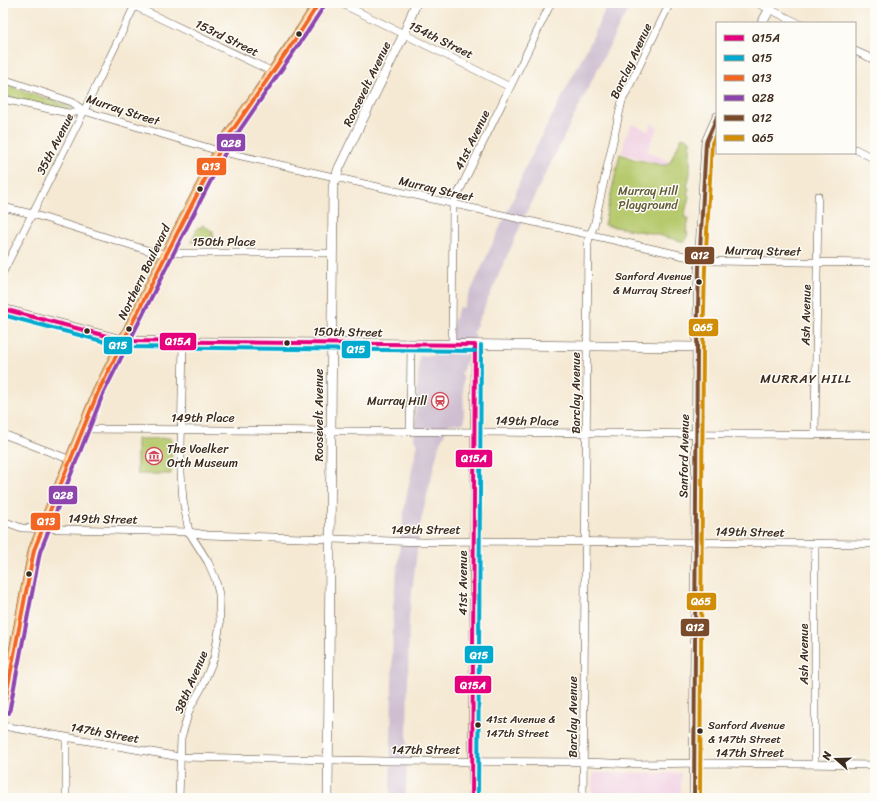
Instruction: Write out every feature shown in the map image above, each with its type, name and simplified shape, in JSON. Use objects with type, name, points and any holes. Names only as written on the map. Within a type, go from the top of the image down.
[{"type":"main road","name":"Northern Boulevard","points":[[3,712],[34,550],[98,392],[219,151],[319,3]]},
{"type":"street","name":"154th Street","points":[[340,3],[510,87]]},
{"type":"street","name":"Roosevelt Avenue","points":[[328,798],[333,186],[404,34],[416,3]]},
{"type":"street","name":"41st Avenue","points":[[452,345],[453,204],[551,3]]},
{"type":"street","name":"Barclay Avenue","points":[[583,798],[588,243],[594,226],[622,101],[670,3]]},
{"type":"street","points":[[757,3],[771,6],[796,22]]},
{"type":"street","name":"153rd Street","points":[[133,4],[273,72]]},
{"type":"street","name":"35th Avenue","points":[[3,272],[84,111],[133,4]]},
{"type":"street","points":[[763,22],[771,6]]},
{"type":"street","points":[[856,51],[875,60]]},
{"type":"street","name":"Murray Street","points":[[3,79],[72,102],[84,111],[219,151],[700,259],[710,261],[875,263]]},
{"type":"street","points":[[3,99],[68,113],[84,111]]},
{"type":"street","name":"Sanford Avenue","points":[[694,798],[697,347],[706,142],[716,119]]},
{"type":"street","points":[[856,150],[875,159]]},
{"type":"street","name":"Ash Avenue","points":[[815,435],[818,196]]},
{"type":"street","name":"150th Place","points":[[3,206],[156,253],[332,253]]},
{"type":"street","name":"150th Street","points":[[3,309],[124,341],[697,347]]},
{"type":"street","name":"38th Avenue","points":[[179,798],[181,738],[190,708],[202,687],[214,658],[220,624],[219,594],[215,578],[208,562],[189,532],[183,500],[181,473],[181,429],[183,342]]},
{"type":"street","points":[[411,344],[413,431]]},
{"type":"street","name":"41st Avenue","points":[[472,798],[476,345]]},
{"type":"street","name":"149th Place","points":[[84,429],[875,435]]},
{"type":"street","points":[[3,434],[71,460]]},
{"type":"street","name":"149th Street","points":[[3,521],[22,528],[189,532],[207,535],[400,542],[474,541],[875,544]]},
{"type":"street","name":"Ash Avenue","points":[[815,544],[815,764]]},
{"type":"street","name":"147th Street","points":[[3,726],[180,757],[638,764],[875,765]]},
{"type":"street","points":[[66,737],[66,798]]},
{"type":"shaded area","points":[[608,3],[632,3],[618,28],[528,209],[473,333],[476,335],[461,374],[463,376],[464,423],[449,424],[439,445],[420,525],[409,618],[406,798],[390,798],[393,607],[406,498],[418,442],[414,440],[419,356],[441,355],[459,307],[463,308],[514,197],[524,170],[591,41]]},
{"type":"shaded area","points":[[632,124],[648,131],[652,124],[658,127],[647,151],[670,162],[666,165],[662,165],[622,153],[626,134]]},
{"type":"shaded area","points":[[593,773],[681,773],[681,798],[592,798]]},
{"type":"green space","points":[[3,84],[69,106],[71,108],[70,110],[3,96]]},
{"type":"green space","name":"Murray Hill Playground","points":[[682,137],[690,140],[690,173],[687,187],[689,188],[687,195],[689,196],[684,217],[689,219],[686,232],[688,233],[685,242],[650,233],[604,225],[620,154],[633,159],[666,165],[670,162]]},
{"type":"green space","points":[[202,225],[214,232],[211,235],[216,238],[215,242],[191,242],[198,227],[201,228]]},
{"type":"green space","name":"The Voelker Orth Museum","points":[[172,438],[171,474],[137,474],[137,439]]},
{"type":"transit line","name":"Q13","points":[[3,712],[34,550],[98,392],[223,144],[319,3]]},
{"type":"transit line","name":"Q28","points":[[9,713],[40,552],[103,394],[228,147],[324,6]]},
{"type":"transit line","name":"Q12","points":[[694,798],[697,347],[699,268],[706,142],[716,119]]},
{"type":"transit line","name":"Q65","points":[[700,798],[703,347],[705,268],[712,143],[716,134]]},
{"type":"transit line","name":"Q15A","points":[[3,309],[126,341],[475,345]]},
{"type":"transit line","name":"Q15","points":[[3,315],[125,347],[475,351]]},
{"type":"transit line","name":"Q15A","points":[[472,798],[475,345]]},
{"type":"transit line","name":"Q15","points":[[478,798],[481,345]]},
{"type":"place","name":"Sanford Avenue & Murray Street","points":[[699,282]]},
{"type":"place","name":"Murray Hill","points":[[440,401]]},
{"type":"place","name":"The Voelker Orth Museum","points":[[154,456]]},
{"type":"place","name":"41st Avenue & 147th Street","points":[[478,725]]},
{"type":"place","name":"Sanford Avenue & 147th Street","points":[[700,731]]},
{"type":"district","name":"MURRAY HILL","points":[[806,378]]}]
